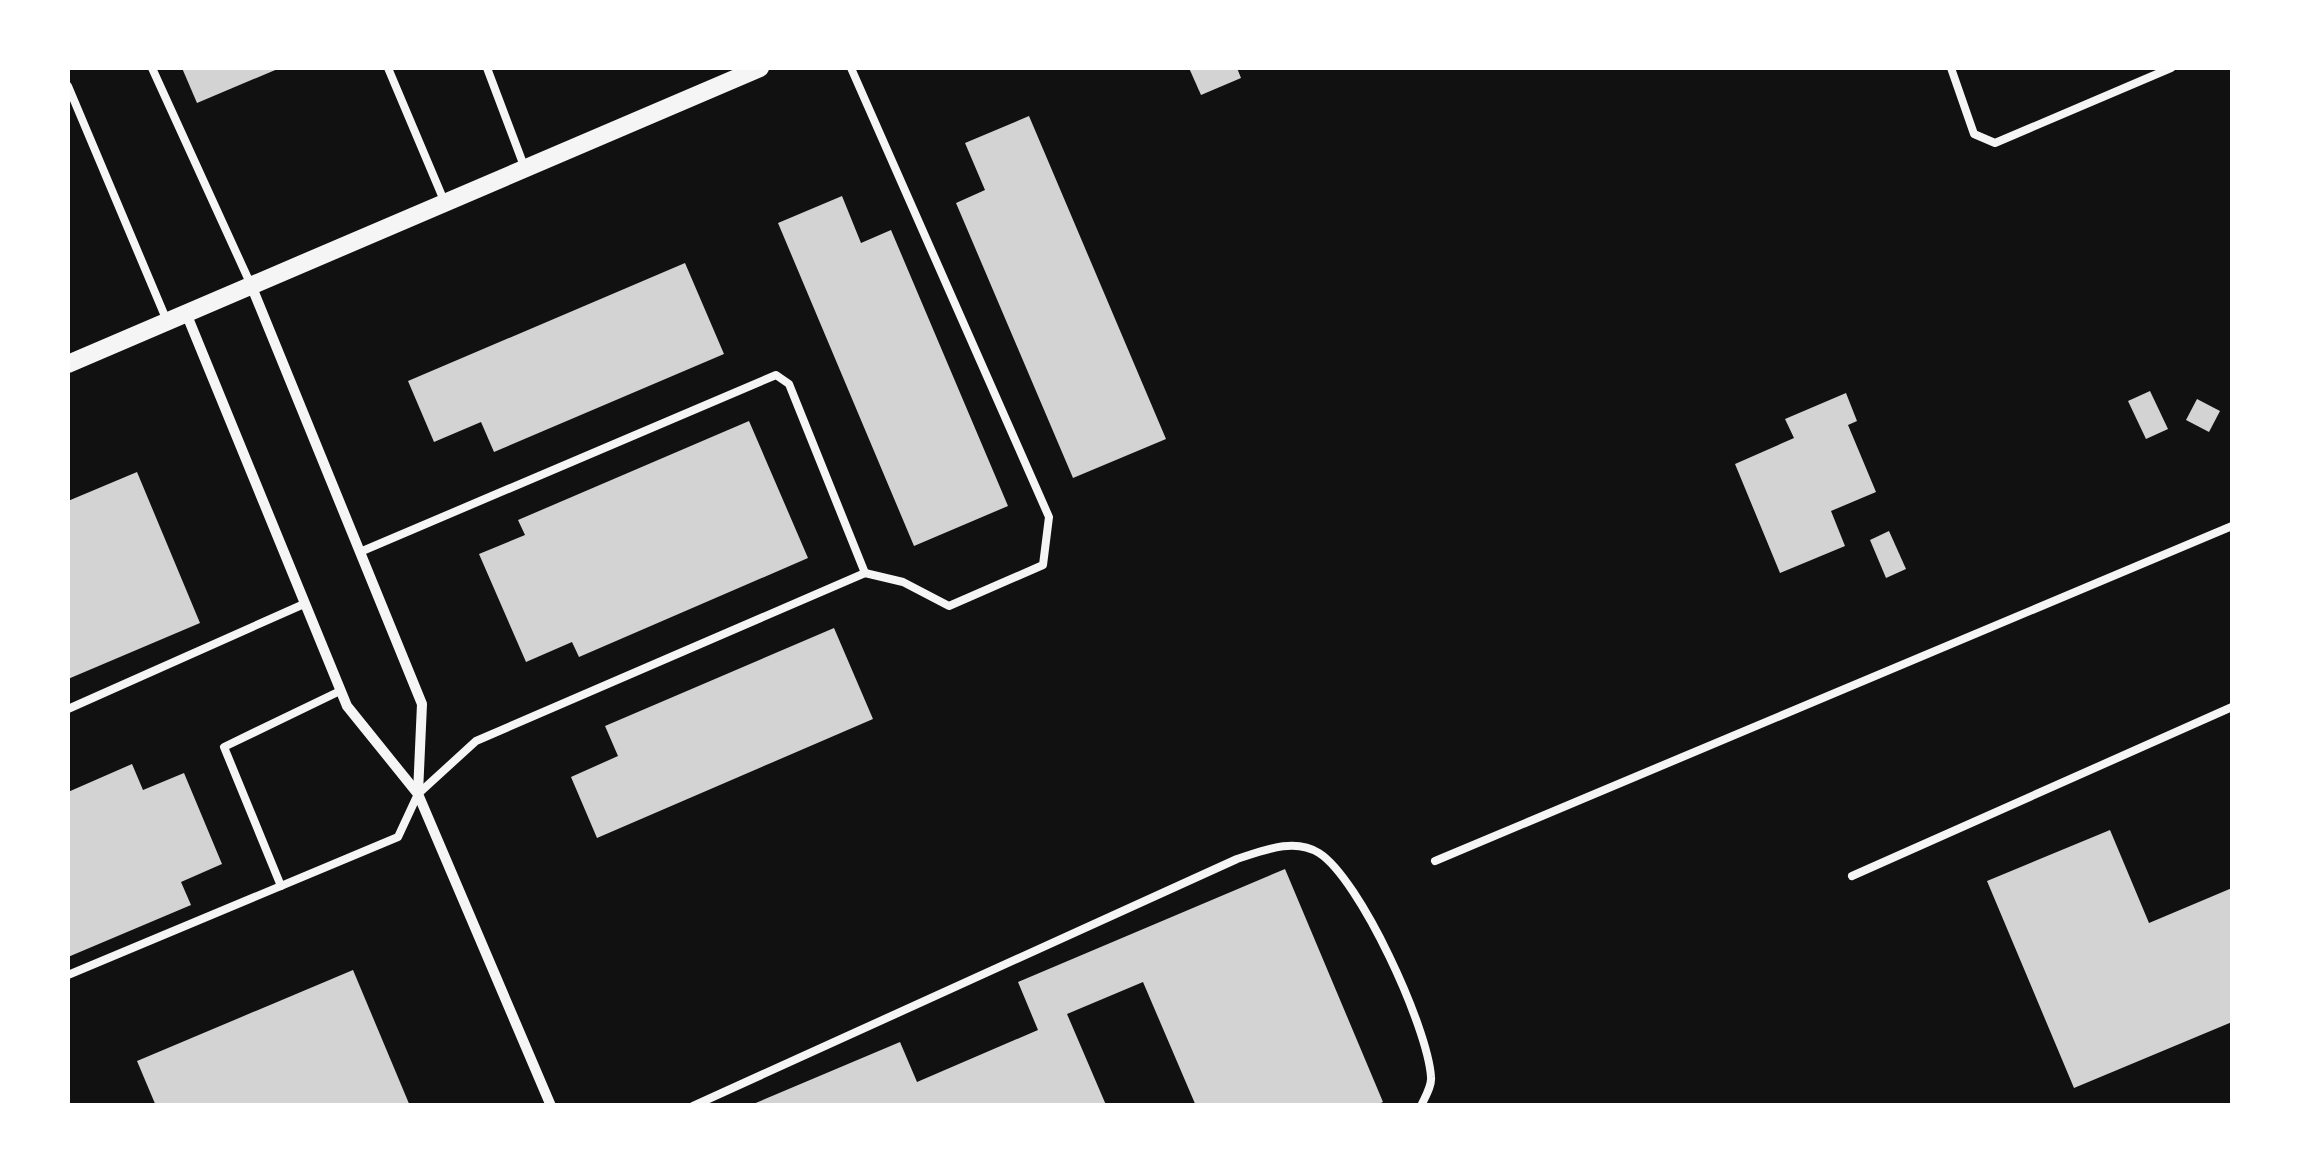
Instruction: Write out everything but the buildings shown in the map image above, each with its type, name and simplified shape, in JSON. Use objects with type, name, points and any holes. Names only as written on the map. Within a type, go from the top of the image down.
[{"type":"street","points":[[68,364],[760,68]]},
{"type":"street","points":[[251,285],[422,704],[418,794]]},
{"type":"street","points":[[186,313],[340,691],[347,706],[418,794],[550,1106]]},
{"type":"lane","points":[[152,68],[251,285]]},
{"type":"lane","points":[[388,68],[445,202]]},
{"type":"lane","points":[[486,68],[525,168]]},
{"type":"lane","points":[[68,976],[398,838],[418,794],[476,741],[865,572],[903,582],[949,606],[1042,565],[1050,517],[852,68]]},
{"type":"lane","points":[[1952,68],[1974,134],[1995,143],[2171,68]]},
{"type":"lane","points":[[68,86],[167,321]]},
{"type":"lane","points":[[360,552],[776,375],[790,384],[865,572]]},
{"type":"lane","points":[[1435,861],[2232,526]]},
{"type":"lane","points":[[68,709],[304,604]]},
{"type":"lane","points":[[280,886],[224,747],[340,691]]},
{"type":"lane","points":[[1852,876],[2232,707]]},
{"type":"lane","points":[[693,1106],[1237,859],[1281,845],[1316,851],[1346,879],[1388,957],[1420,1028],[1432,1081],[1420,1106]]}]
